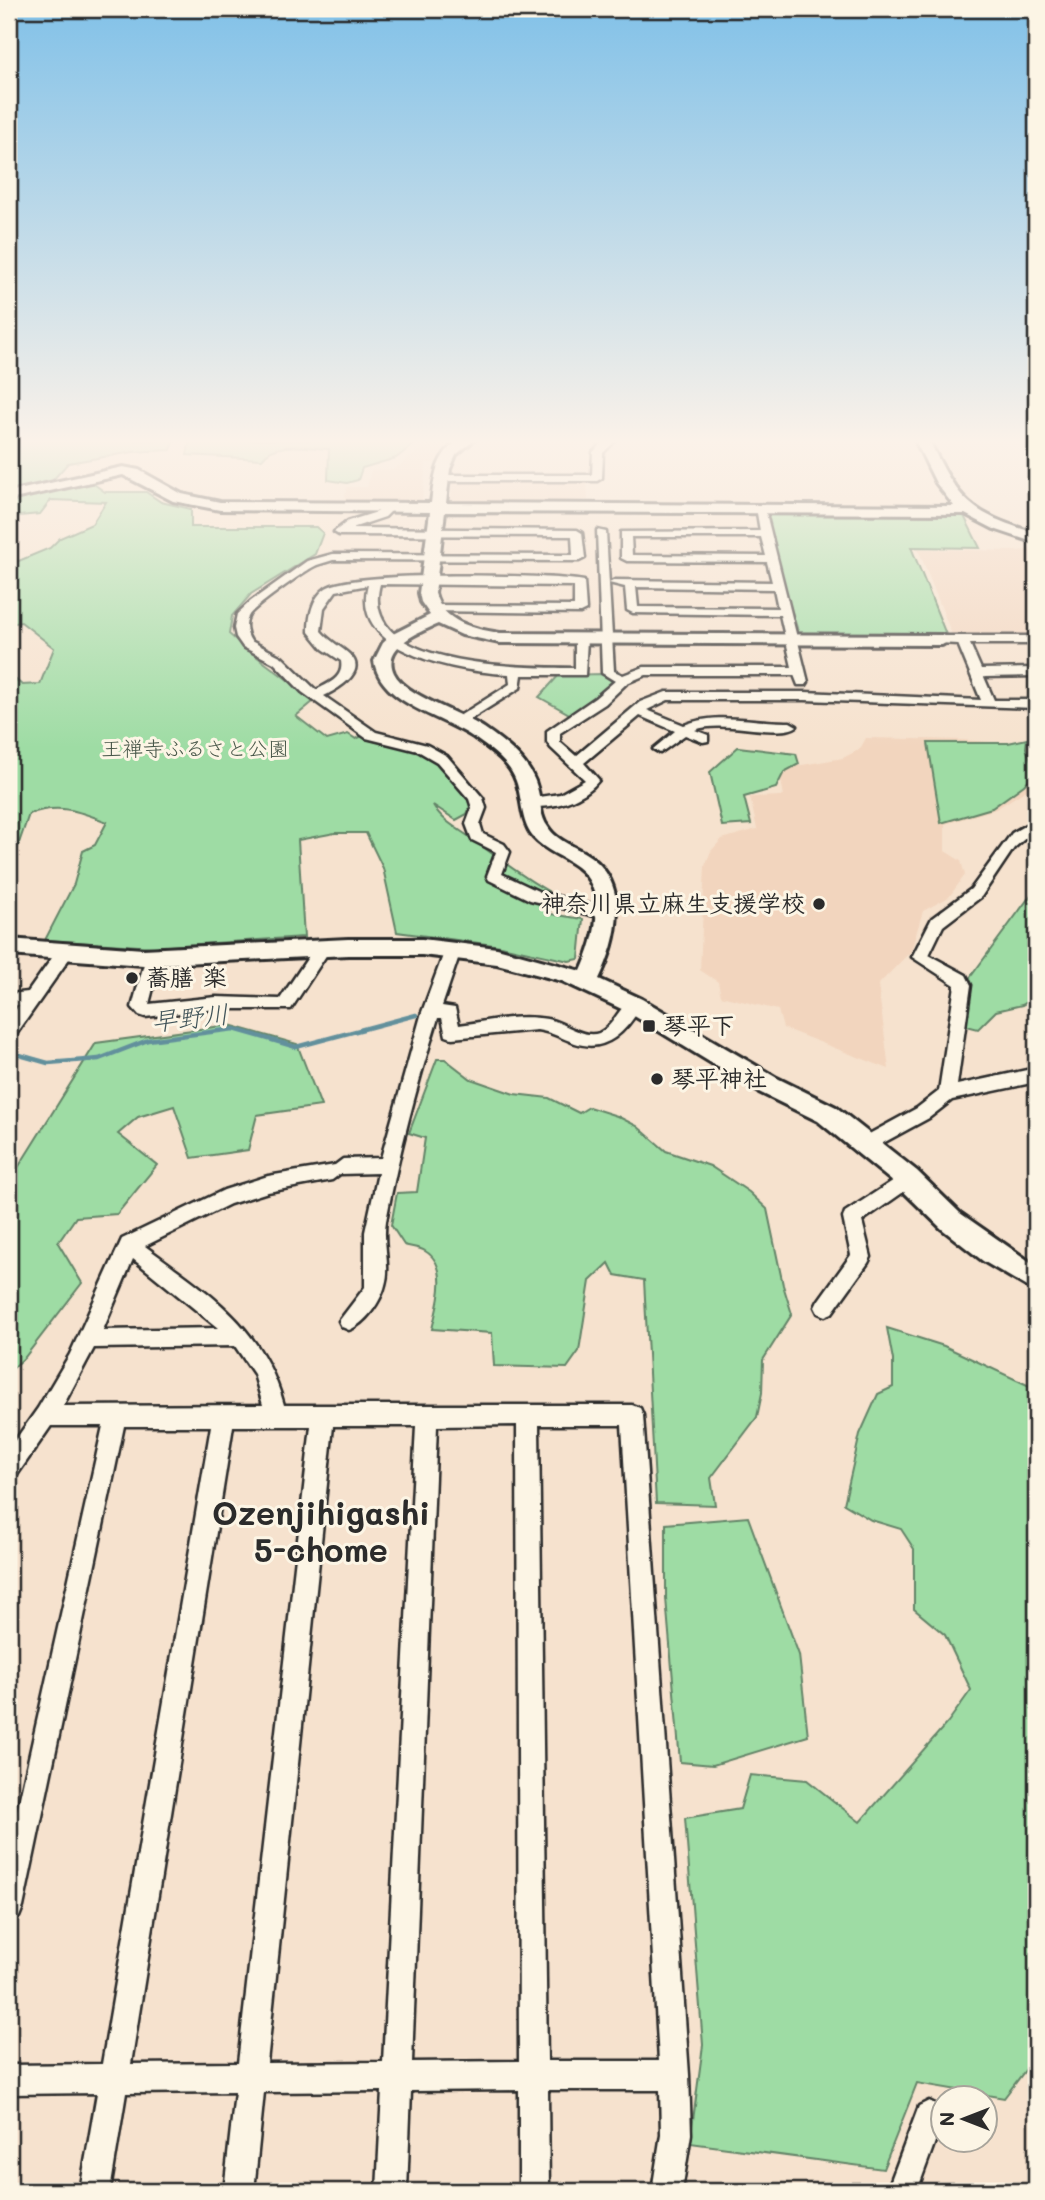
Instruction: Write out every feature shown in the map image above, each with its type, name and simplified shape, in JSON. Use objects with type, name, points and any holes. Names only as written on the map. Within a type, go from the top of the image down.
[{"type":"street","points":[[346,543],[334,544],[270,590],[243,614],[240,622],[242,637],[247,645],[278,660],[306,689],[371,735],[386,741],[422,748],[442,760],[477,799],[479,808],[473,824],[477,837],[499,847],[503,852],[495,876],[535,896],[607,914]]},
{"type":"street","points":[[433,543],[428,593],[436,613],[457,628],[475,635],[606,640],[1036,640]]},
{"type":"street","points":[[334,544],[432,556],[579,558],[578,543]]},
{"type":"street","points":[[601,543],[608,673],[623,680]]},
{"type":"street","points":[[626,543],[627,558],[772,559]]},
{"type":"street","points":[[768,543],[805,696]]},
{"type":"street","points":[[317,695],[337,684],[349,669],[347,659],[327,646],[315,632],[318,604],[322,596],[344,584],[428,581],[580,583],[580,610],[436,613],[388,647],[383,663],[390,682],[401,691],[461,721],[516,766],[528,784],[535,825],[543,836],[590,867],[604,885],[607,914],[597,957],[587,981]]},
{"type":"street","points":[[374,582],[370,607],[374,618],[397,640],[423,654],[464,666],[581,671],[581,639]]},
{"type":"street","points":[[615,583],[779,586]]},
{"type":"street","points":[[630,584],[633,610],[785,612]]},
{"type":"street","points":[[963,640],[989,704]]},
{"type":"street","points":[[461,721],[516,685],[515,670]]},
{"type":"street","points":[[531,802],[563,798],[586,788],[592,780],[578,762],[559,750],[554,743],[554,732],[600,701],[623,680],[644,671],[657,670],[799,671]]},
{"type":"street","points":[[976,673],[1036,672]]},
{"type":"street","points":[[578,762],[654,700],[676,695],[805,696],[1036,705]]},
{"type":"street","points":[[638,711],[703,738]]},
{"type":"street","points":[[660,749],[685,730],[702,723],[790,726]]},
{"type":"street","points":[[947,1094],[964,985],[960,979],[920,957],[938,919],[963,905],[976,893],[992,872],[997,860],[1025,828],[1036,823]]},
{"type":"street","points":[[9,947],[153,957],[323,948],[422,947],[537,964],[587,981],[635,1005],[768,1085],[827,1114],[908,1179],[951,1221],[993,1254],[1036,1280]]},
{"type":"street","points":[[153,957],[141,1007],[145,1011],[216,1003],[285,1005],[323,948]]},
{"type":"street","points":[[349,1321],[374,1291],[378,1270],[374,1250],[375,1228],[389,1165],[430,1012],[453,950]]},
{"type":"street","points":[[9,1032],[65,952]]},
{"type":"street","points":[[9,1000],[33,998]]},
{"type":"street","points":[[430,1012],[449,1012],[452,1031],[526,1024],[551,1025],[574,1038],[586,1040],[606,1037],[635,1005]]},
{"type":"street","points":[[866,1144],[923,1113],[947,1094],[1036,1075]]},
{"type":"street","points":[[9,1467],[45,1416],[90,1339],[129,1245],[224,1198],[268,1184],[337,1169],[389,1165]]},
{"type":"street","points":[[825,1307],[861,1257],[852,1219],[908,1179]]},
{"type":"street","points":[[129,1245],[216,1312],[238,1337],[261,1368],[276,1415]]},
{"type":"street","points":[[90,1339],[238,1337]]},
{"type":"street","points":[[9,1908],[116,1415]]},
{"type":"street","points":[[94,2191],[223,1415]]},
{"type":"street","points":[[239,2191],[323,1415]]},
{"type":"street","points":[[393,2191],[428,1415]]},
{"type":"street","points":[[528,1415],[534,2191]]},
{"type":"street","points":[[45,1416],[632,1415],[674,2075],[676,2134],[667,2191]]},
{"type":"street","points":[[9,2079],[674,2075]]},
{"type":"street","points":[[902,2191],[929,2116]]},
{"type":"shaded area","points":[[918,549],[1036,549],[1036,638],[953,637]]},
{"type":"shaded area","name":"神奈川県立麻生支援学校","points":[[866,738],[1033,745],[1036,764],[1036,784],[996,809],[945,824],[945,851],[961,861],[965,875],[949,897],[923,911],[911,951],[878,985],[889,1069],[783,1028],[778,1010],[721,996],[718,982],[700,970],[705,866],[711,851],[722,839],[757,829],[750,797],[784,796],[779,769],[843,758],[860,749]]},
{"type":"green space","name":"王禅寺ふるさと公園","points":[[55,543],[319,543],[315,554],[251,594],[232,616],[229,634],[314,701],[296,716],[327,740],[348,734],[356,739],[362,736],[428,754],[467,797],[470,806],[467,814],[456,820],[433,805],[442,817],[548,891],[550,914],[583,919],[579,959],[569,961],[501,946],[397,932],[383,868],[366,833],[335,833],[298,840],[304,937],[154,947],[45,940],[74,884],[83,851],[95,845],[107,822],[59,809],[29,814],[9,872],[9,674],[22,685],[40,684],[54,648],[21,622],[9,624],[9,565],[50,548]]},
{"type":"green space","points":[[770,543],[977,543],[980,548],[911,547],[947,637],[800,637]]},
{"type":"green space","points":[[603,674],[619,680],[573,716],[539,697],[559,675]]},
{"type":"green space","points":[[1027,739],[1026,748],[1036,772],[1024,785],[992,808],[941,823],[928,743],[1008,743]]},
{"type":"green space","points":[[738,747],[796,754],[799,764],[784,772],[776,788],[744,797],[751,824],[722,826],[710,772]]},
{"type":"green space","points":[[1036,888],[1036,997],[1022,1005],[996,1011],[978,1029],[963,1025],[966,983]]},
{"type":"green space","points":[[229,1025],[297,1044],[321,1106],[257,1115],[248,1150],[192,1158],[174,1106],[138,1117],[118,1134],[157,1165],[117,1214],[76,1217],[58,1243],[82,1283],[25,1357],[9,1372],[9,1182],[96,1043]]},
{"type":"green space","points":[[437,1059],[445,1059],[471,1079],[514,1094],[549,1098],[579,1113],[589,1107],[617,1116],[637,1126],[666,1151],[710,1166],[749,1192],[767,1209],[792,1314],[763,1360],[762,1393],[757,1417],[711,1478],[715,1505],[656,1503],[644,1280],[615,1275],[609,1263],[590,1281],[579,1351],[567,1368],[494,1366],[492,1333],[432,1329],[439,1299],[438,1266],[425,1251],[404,1245],[391,1225],[397,1193],[417,1192],[425,1138],[409,1133]]},
{"type":"green space","points":[[887,1328],[944,1346],[1036,1389],[1036,2056],[1004,2098],[1000,2097],[1000,2084],[917,2083],[883,2169],[690,2143],[703,2045],[685,1818],[740,1809],[750,1775],[807,1780],[860,1822],[948,1722],[971,1690],[945,1635],[914,1609],[914,1549],[901,1529],[871,1520],[844,1504],[860,1434],[878,1394],[893,1387],[893,1360]]},
{"type":"green space","points":[[748,1517],[799,1655],[808,1736],[713,1765],[680,1762],[666,1598],[666,1524]]},
{"type":"waterway","name":"早野川","points":[[9,1052],[48,1063],[99,1059],[148,1040],[234,1029],[296,1047],[416,1015]]},
{"type":"place","name":"神奈川県立麻生支援学校","points":[[819,904]]},
{"type":"place","name":"蕎膳 楽","points":[[132,978]]},
{"type":"place","name":"琴平下","points":[[649,1026]]},
{"type":"place","name":"琴平神社","points":[[657,1079]]},
{"type":"district","name":"Ozenjihigashi 5-chome","points":[[321,1532]]}]
